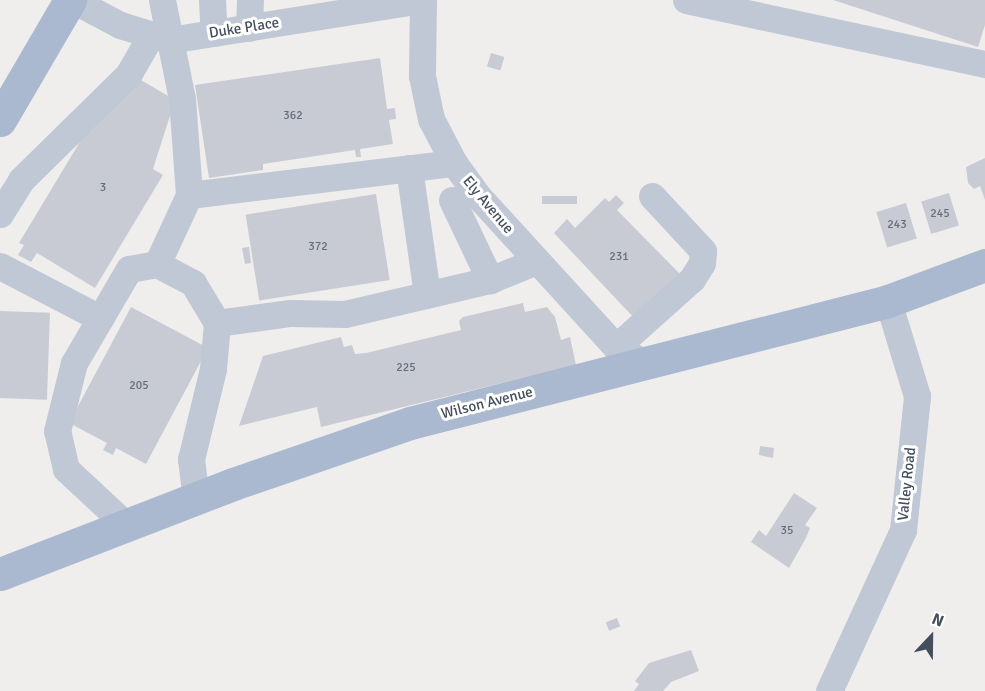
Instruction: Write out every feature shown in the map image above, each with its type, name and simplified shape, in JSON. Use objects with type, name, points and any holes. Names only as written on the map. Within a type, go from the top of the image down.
[{"type":"main road","points":[[0,120],[72,0]]},
{"type":"main road","name":"Wilson Avenue","points":[[0,574],[196,498],[410,423],[888,301],[985,265]]},
{"type":"street","name":"Duke Place","points":[[72,0],[120,25],[160,38],[249,28],[288,11],[422,0]]},
{"type":"street","points":[[157,264],[189,195],[182,99],[160,38],[162,0]]},
{"type":"street","points":[[212,0],[214,33]]},
{"type":"street","points":[[249,28],[250,0]]},
{"type":"street","name":"Ely Avenue","points":[[422,0],[422,76],[431,119],[454,163],[478,196],[616,347],[645,363]]},
{"type":"street","points":[[687,0],[985,64]]},
{"type":"street","points":[[0,214],[21,180],[128,75],[160,38]]},
{"type":"street","points":[[189,195],[454,163]]},
{"type":"street","points":[[409,168],[427,295]]},
{"type":"street","points":[[616,347],[692,279],[702,263],[703,251],[652,196]]},
{"type":"street","points":[[452,200],[490,280]]},
{"type":"street","points":[[217,323],[290,313],[345,314],[490,280],[536,261]]},
{"type":"street","points":[[126,525],[66,469],[57,431],[74,363],[129,269],[157,264],[193,283],[217,323],[213,369],[191,459],[196,498]]},
{"type":"street","points":[[0,266],[100,318]]},
{"type":"street","name":"Valley Road","points":[[828,691],[881,584],[903,530],[917,396],[888,301]]},
{"type":"building","points":[[833,0],[985,0],[985,25],[978,47]]},
{"type":"building","points":[[491,53],[504,57],[500,70],[487,66]]},
{"type":"building","points":[[380,58],[387,109],[395,108],[396,119],[389,120],[393,144],[360,149],[361,157],[356,157],[355,150],[263,164],[263,170],[209,178],[195,85]]},
{"type":"building","points":[[141,80],[175,100],[153,169],[163,175],[95,288],[37,253],[31,262],[18,255],[24,245],[19,243],[84,135],[84,128],[91,131]]},
{"type":"building","points":[[985,158],[985,200],[980,186],[974,189],[968,183],[966,167]]},
{"type":"building","points":[[949,193],[959,226],[931,234],[921,201]]},
{"type":"building","points":[[376,194],[390,280],[259,301],[246,215]]},
{"type":"building","points":[[616,195],[624,203],[617,210],[681,275],[636,320],[554,233],[567,219],[575,228],[605,198],[609,202]]},
{"type":"building","points":[[542,196],[577,196],[577,204],[542,204]]},
{"type":"building","points":[[906,203],[917,238],[887,247],[876,212]]},
{"type":"building","points":[[249,247],[251,263],[245,264],[242,248]]},
{"type":"building","points":[[523,303],[525,312],[547,307],[555,317],[561,340],[570,337],[576,365],[321,427],[317,407],[239,426],[263,356],[341,337],[344,347],[352,345],[355,354],[366,353],[461,330],[459,321],[463,317]]},
{"type":"building","points":[[131,307],[208,348],[146,464],[116,448],[113,455],[103,450],[107,443],[69,423]]},
{"type":"building","points":[[0,311],[50,313],[47,400],[0,398]]},
{"type":"building","points":[[760,446],[774,448],[773,458],[759,455]]},
{"type":"building","points":[[794,493],[817,508],[805,525],[810,528],[789,568],[751,542],[759,530],[766,536]]},
{"type":"building","points":[[617,618],[620,626],[609,631],[606,622]]},
{"type":"building","points":[[691,650],[699,671],[671,682],[663,691],[634,691],[639,684],[635,681],[649,663]]}]
